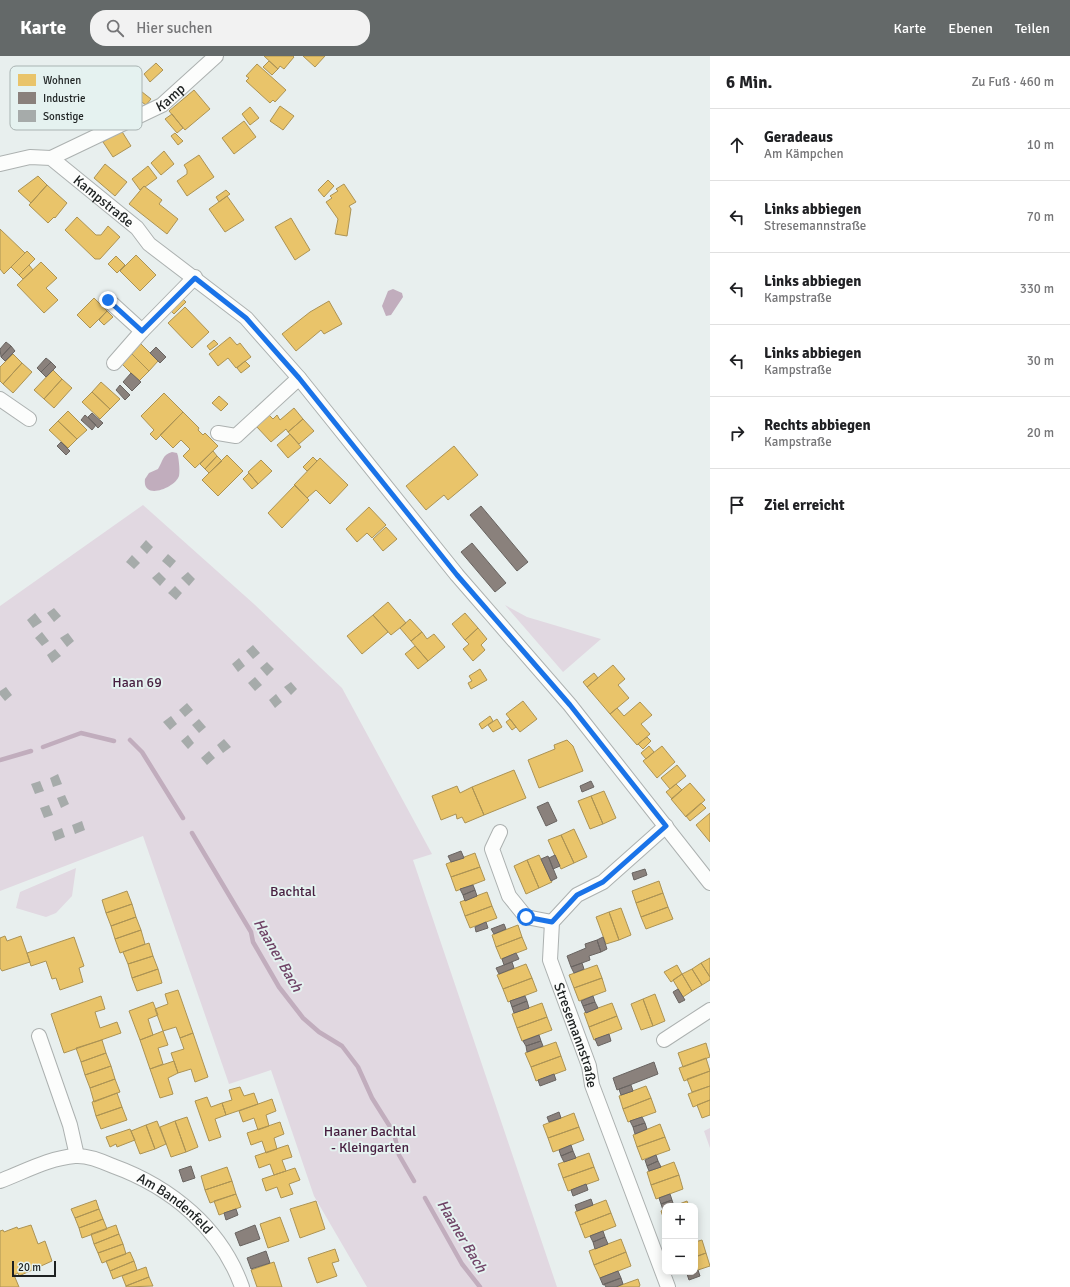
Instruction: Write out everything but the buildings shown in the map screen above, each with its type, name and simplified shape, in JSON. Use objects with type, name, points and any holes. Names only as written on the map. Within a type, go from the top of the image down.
[{"type":"street","name":"Kamp","points":[[142,115],[162,105],[216,56]]},
{"type":"street","name":"Kamp","points":[[51,158],[110,130]]},
{"type":"street","points":[[0,164],[30,157],[51,158]]},
{"type":"street","name":"Kampstraße","points":[[51,158],[137,228],[149,244],[246,318],[299,378],[452,569],[570,705],[710,883]]},
{"type":"street","points":[[114,363],[142,331],[195,278]]},
{"type":"street","points":[[108,300],[142,331]]},
{"type":"street","points":[[218,433],[236,436],[299,378]]},
{"type":"street","points":[[0,399],[29,419]]},
{"type":"street","points":[[500,832],[492,849],[509,896],[526,917],[552,922],[577,895],[603,882],[666,826]]},
{"type":"street","name":"Stresemannstraße","points":[[552,922],[550,960],[589,1066],[592,1085],[668,1287]]},
{"type":"street","points":[[664,1040],[710,1010]]},
{"type":"street","points":[[39,1036],[70,1125],[77,1156]]},
{"type":"street","name":"Am Bandenfeld","points":[[0,1180],[55,1160],[77,1156],[98,1160],[124,1169],[158,1186],[182,1203],[205,1224],[227,1253],[242,1287]]},
{"type":"green space","name":"Bachtal","points":[[143,505],[254,604],[342,688],[432,854],[413,860],[557,1287],[367,1287],[314,1196],[271,1070],[229,1084],[143,836],[0,891],[0,606]]},
{"type":"green space","points":[[505,605],[527,617],[601,639],[563,672]]},
{"type":"green space","points":[[76,868],[72,896],[56,913],[46,917],[16,908],[20,892]]},
{"type":"green space","points":[[710,1128],[710,1148],[704,1131]]},
{"type":"shaded area","points":[[393,289],[402,293],[403,297],[391,315],[386,316],[382,306],[388,291]]},
{"type":"shaded area","points":[[172,452],[177,453],[179,476],[172,485],[166,488],[153,491],[148,490],[145,486],[145,479],[149,473],[158,469],[164,457]]},
{"type":"waterway","name":"Haaner Bach","points":[[43,747],[81,733],[114,741]]},
{"type":"waterway","name":"Haaner Bach","points":[[130,740],[142,752],[183,818]]},
{"type":"waterway","name":"Haaner Bach","points":[[0,760],[31,751]]},
{"type":"waterway","name":"Haaner Bach","points":[[192,833],[251,932],[253,942],[279,987],[303,1018],[319,1032],[342,1046],[358,1067],[372,1098],[394,1133],[399,1155],[414,1181]]},
{"type":"waterway","name":"Haaner Bach","points":[[425,1198],[462,1264],[480,1287]]},
{"type":"route","points":[[108,300],[142,331],[195,278],[246,318],[299,378],[457,575],[570,705],[666,826],[603,882],[577,895],[552,922],[526,917]]},
{"type":"park label","name":"Haan 69","points":[[137,682]]},
{"type":"park label","name":"Haaner Bachtal - Kleingarten","points":[[370,1140]]}]
